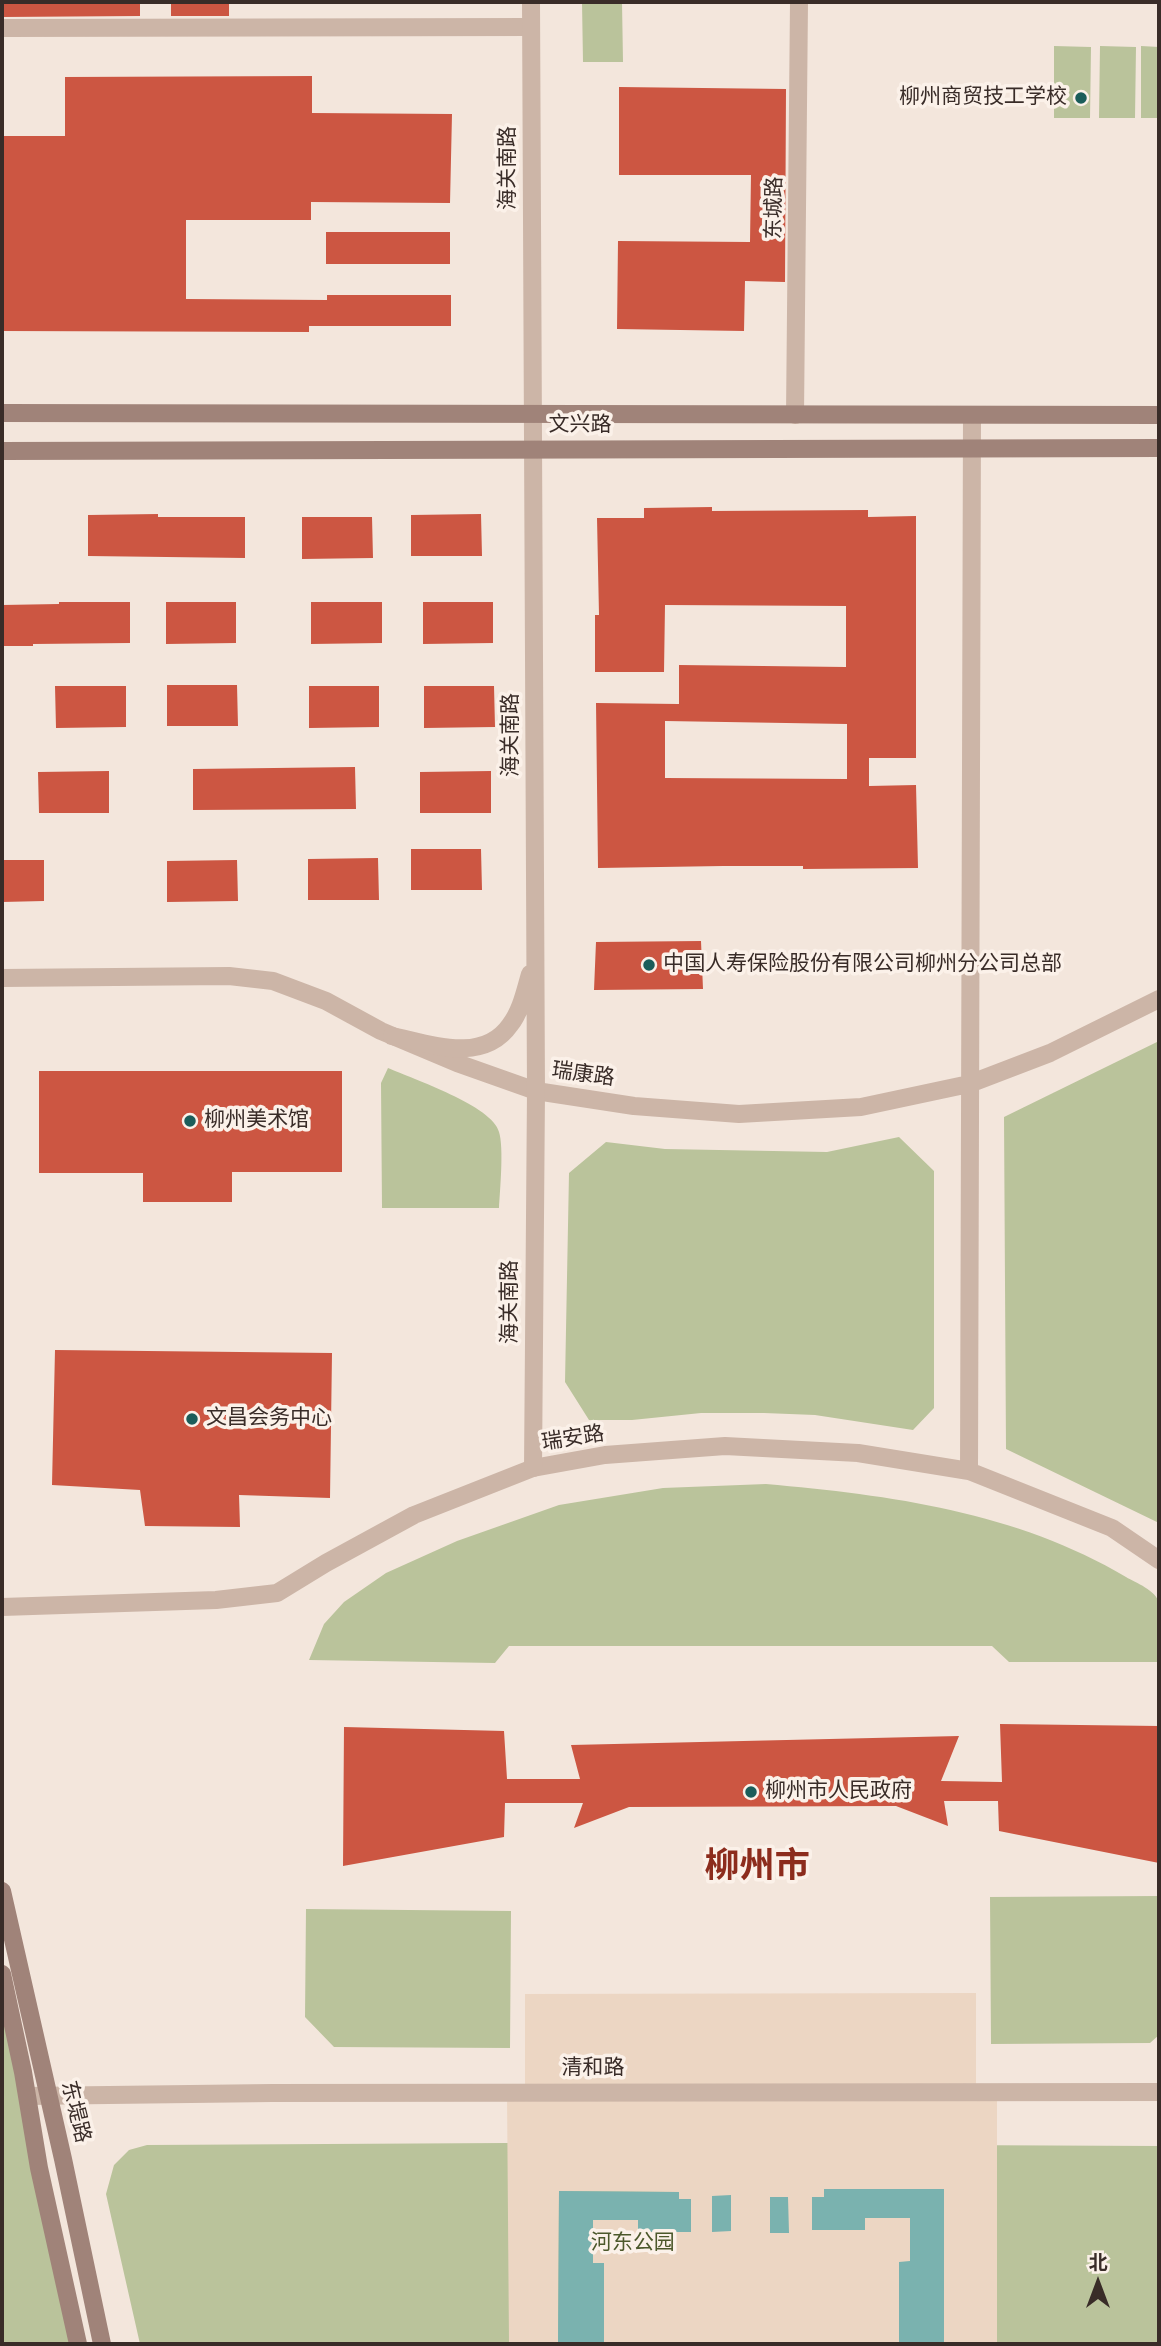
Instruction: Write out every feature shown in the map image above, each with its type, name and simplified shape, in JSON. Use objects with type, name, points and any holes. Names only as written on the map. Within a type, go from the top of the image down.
[{"type":"main road","name":"文兴路","points":[[2,413],[1159,415]]},
{"type":"main road","name":"文兴路","points":[[2,451],[1159,448]]},
{"type":"main road","name":"东堤路","points":[[2,1891],[102,2344]]},
{"type":"main road","points":[[2,1974],[78,2344]]},
{"type":"street","name":"海关南路","points":[[531,2],[536,954],[533,1468]]},
{"type":"street","name":"东城路","points":[[795,415],[799,2]]},
{"type":"street","points":[[2,28],[531,27]]},
{"type":"street","points":[[969,1471],[972,415]]},
{"type":"street","points":[[393,1035],[457,1049],[471,1048],[498,1038],[509,1028],[516,1016],[536,954]]},
{"type":"street","name":"瑞康路","points":[[2,978],[229,976],[264,980],[307,992],[457,1063],[536,1091],[634,1106],[739,1114],[861,1107],[970,1084],[1050,1053],[1159,999]]},
{"type":"street","name":"瑞安路","points":[[2,1607],[216,1600],[277,1593],[326,1563],[414,1516],[533,1468],[605,1455],[725,1446],[858,1453],[969,1471],[1112,1528],[1159,1560]]},
{"type":"street","name":"清和路","points":[[27,2096],[272,2093],[1159,2092]]},
{"type":"green space","points":[[582,2],[622,2],[623,62],[583,62]]},
{"type":"green space","points":[[1054,46],[1091,47],[1090,118],[1054,118]]},
{"type":"green space","points":[[1100,46],[1136,47],[1135,118],[1099,118]]},
{"type":"green space","points":[[1141,46],[1159,47],[1159,118],[1141,118]]},
{"type":"green space","points":[[1159,1041],[1159,1523],[1006,1449],[1004,1117]]},
{"type":"green space","points":[[388,1068],[451,1094],[494,1122],[499,1132],[501,1148],[499,1208],[382,1208],[381,1083]]},
{"type":"green space","points":[[899,1137],[934,1171],[934,1408],[913,1430],[815,1415],[764,1413],[701,1413],[632,1420],[589,1420],[565,1382],[569,1173],[606,1142],[665,1149],[827,1152]]},
{"type":"green space","points":[[766,1484],[859,1494],[952,1510],[1041,1537],[1084,1555],[1145,1587],[1157,1598],[1160,1615],[1159,1662],[1009,1662],[992,1646],[509,1646],[495,1663],[309,1660],[324,1624],[344,1602],[386,1573],[457,1541],[559,1505],[663,1488]]},
{"type":"green space","points":[[1159,1896],[1159,2035],[1150,2043],[991,2044],[990,1897]]},
{"type":"green space","points":[[306,1909],[511,1911],[510,2048],[334,2047],[305,2017]]},
{"type":"green space","points":[[2,1974],[78,2344],[2,2344]]},
{"type":"green space","name":"河东公园","points":[[506,2143],[1159,2146],[1159,2344],[140,2344],[106,2194],[114,2165],[129,2150],[147,2145]]},
{"type":"shaded area","points":[[976,1993],[976,2092],[997,2092],[997,2344],[944,2344],[944,2190],[824,2190],[824,2197],[813,2197],[812,2229],[865,2230],[865,2218],[910,2218],[910,2262],[899,2262],[899,2344],[604,2344],[604,2264],[593,2263],[593,2220],[638,2220],[638,2231],[691,2232],[690,2199],[679,2199],[679,2192],[559,2191],[558,2344],[509,2344],[507,2093],[525,2092],[525,1994]]},
{"type":"water","points":[[824,2189],[944,2189],[944,2344],[899,2344],[899,2262],[910,2261],[910,2218],[865,2218],[865,2230],[812,2230],[812,2197],[824,2197]]},
{"type":"water","points":[[559,2191],[679,2192],[679,2199],[691,2199],[691,2232],[638,2232],[638,2220],[593,2220],[593,2263],[604,2263],[604,2344],[558,2344]]},
{"type":"water","points":[[731,2195],[731,2231],[712,2232],[712,2196]]},
{"type":"water","points":[[770,2197],[788,2197],[789,2233],[770,2233]]},
{"type":"building","points":[[2,2],[140,2],[140,16],[2,17]]},
{"type":"building","points":[[171,2],[229,2],[229,16],[171,16]]},
{"type":"building","points":[[312,76],[312,113],[452,114],[450,203],[311,202],[311,220],[186,220],[186,299],[327,300],[327,295],[451,295],[451,326],[309,326],[309,332],[2,331],[2,136],[65,136],[65,77]]},
{"type":"building","points":[[619,87],[786,89],[785,282],[745,281],[744,331],[617,329],[618,241],[750,242],[751,175],[619,175]]},
{"type":"building","points":[[326,232],[450,232],[450,264],[326,264]]},
{"type":"building","points":[[712,507],[712,511],[868,510],[868,517],[916,516],[916,758],[869,758],[869,786],[916,785],[918,868],[598,868],[596,703],[679,704],[679,665],[846,667],[846,606],[665,605],[664,672],[595,672],[595,615],[599,615],[597,518],[644,518],[644,508]],"holes":[[[665,721],[847,724],[847,779],[665,778]]]},
{"type":"building","points":[[158,514],[158,517],[245,517],[245,558],[88,556],[88,515]]},
{"type":"building","points":[[481,514],[482,556],[411,556],[411,515]]},
{"type":"building","points":[[302,517],[372,517],[373,558],[302,559]]},
{"type":"building","points":[[130,602],[130,643],[2,646],[2,605]]},
{"type":"building","points":[[166,602],[236,602],[236,643],[166,644]]},
{"type":"building","points":[[311,602],[382,602],[382,643],[311,644]]},
{"type":"building","points":[[423,602],[493,602],[493,643],[423,644]]},
{"type":"building","points":[[167,685],[237,685],[238,726],[167,726]]},
{"type":"building","points":[[55,686],[126,686],[126,727],[56,728]]},
{"type":"building","points":[[309,686],[379,686],[379,727],[309,728]]},
{"type":"building","points":[[424,686],[494,686],[495,727],[424,728]]},
{"type":"building","points":[[355,767],[356,809],[193,810],[193,769]]},
{"type":"building","points":[[109,771],[109,813],[39,813],[38,772]]},
{"type":"building","points":[[491,771],[491,813],[420,813],[420,772]]},
{"type":"building","points":[[411,849],[481,849],[482,890],[411,890]]},
{"type":"building","points":[[378,858],[379,900],[308,900],[308,859]]},
{"type":"building","points":[[2,860],[44,860],[44,901],[2,902]]},
{"type":"building","points":[[237,860],[238,901],[167,902],[167,861]]},
{"type":"building","name":"中国人寿保险股份有限公司柳州分公司总部","points":[[701,941],[703,989],[594,990],[596,942]]},
{"type":"building","name":"柳州美术馆","points":[[39,1071],[342,1071],[342,1172],[232,1172],[232,1202],[143,1202],[143,1173],[39,1173]]},
{"type":"building","name":"文昌会务中心","points":[[55,1350],[332,1353],[330,1498],[239,1495],[240,1527],[145,1526],[140,1490],[52,1485]]},
{"type":"building","name":"柳州市人民政府","points":[[1000,1724],[1159,1726],[1159,1863],[999,1831],[998,1801],[944,1801],[948,1826],[896,1806],[629,1807],[574,1828],[583,1803],[505,1803],[504,1837],[343,1866],[344,1727],[504,1731],[507,1779],[580,1779],[571,1745],[959,1736],[941,1781],[1002,1782]]},
{"type":"place","name":"柳州商贸技工学校","points":[[1081,98]]},
{"type":"place","name":"中国人寿保险股份有限公司柳州分公司总部","points":[[649,965]]},
{"type":"place","name":"柳州美术馆","points":[[190,1121]]},
{"type":"place","name":"文昌会务中心","points":[[192,1419]]},
{"type":"place","name":"柳州市人民政府","points":[[751,1792]]},
{"type":"district","name":"柳州市","points":[[757,1868]]}]
